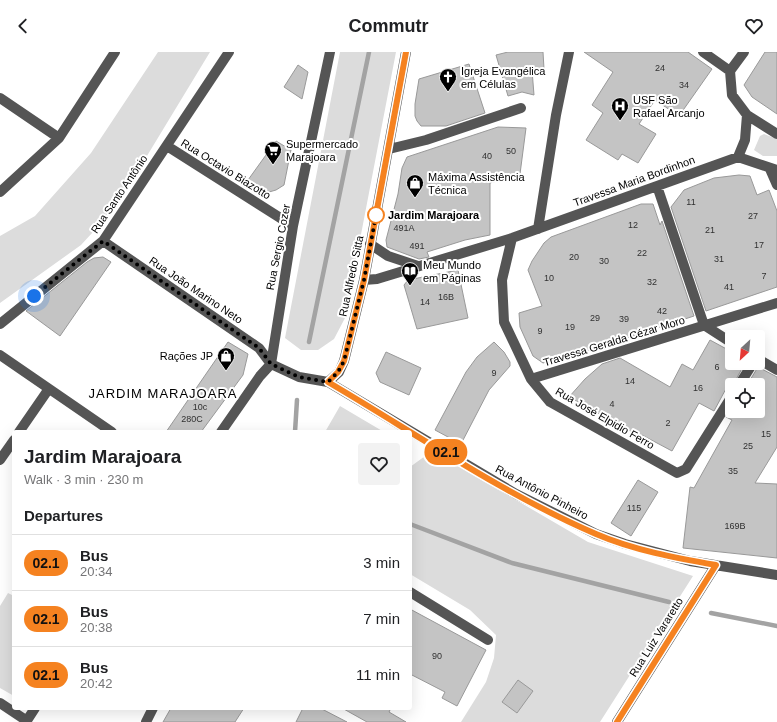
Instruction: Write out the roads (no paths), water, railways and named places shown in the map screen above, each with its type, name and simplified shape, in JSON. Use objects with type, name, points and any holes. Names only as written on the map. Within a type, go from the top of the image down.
[{"type":"street","points":[[0,192],[59,138],[115,52]]},
{"type":"street","name":"Rua Santo Antônio","points":[[0,324],[103,241],[229,52]]},
{"type":"street","name":"Rua Sergio Cozer","points":[[271,364],[294,226],[330,52]]},
{"type":"street","name":"Rua Alfredo Sitta","points":[[328,382],[338,372],[344,361],[364,280],[406,52]]},
{"type":"street","points":[[538,229],[556,115],[569,52]]},
{"type":"street","points":[[703,52],[730,71]]},
{"type":"street","points":[[744,52],[730,71],[732,94],[747,115],[777,134]]},
{"type":"street","points":[[0,98],[59,138]]},
{"type":"street","points":[[389,149],[426,140],[521,108]]},
{"type":"street","points":[[747,115],[745,140],[738,157],[774,169],[777,185]]},
{"type":"street","name":"Rua Octavio Biazotto","points":[[166,146],[294,226]]},
{"type":"street","name":"Travessa Maria Bordinhon","points":[[364,280],[377,279],[512,238],[738,157]]},
{"type":"street","points":[[657,186],[704,325],[725,338]]},
{"type":"street","name":"Rua José Elpidio Ferro","points":[[512,238],[502,280],[504,322],[530,379],[550,402],[677,473],[686,469],[725,407]]},
{"type":"street","name":"Rua João Marino Neto","points":[[103,241],[259,348],[271,364]]},
{"type":"street","points":[[370,244],[388,256],[420,266]]},
{"type":"street","name":"Travessa Geralda Cézar Moro","points":[[530,379],[777,303]]},
{"type":"street","points":[[0,356],[109,430]]},
{"type":"street","points":[[765,363],[777,370]]},
{"type":"street","points":[[222,430],[260,376],[271,364]]},
{"type":"street","name":"Rua Antônio Pinheiro","points":[[271,364],[299,377],[328,382],[409,430]]},
{"type":"street","points":[[20,430],[48,390]]},
{"type":"street","name":"Rua Antônio Pinheiro","points":[[412,432],[516,494],[596,534],[625,544],[716,565],[777,575]]},
{"type":"street","points":[[0,460],[12,443]]},
{"type":"street","name":"Rua Luiz Vararetto","points":[[617,722],[716,565]]},
{"type":"street","points":[[412,593],[488,640]]},
{"type":"street","points":[[0,703],[26,721],[34,710]]},
{"type":"street","points":[[146,722],[152,710]]},
{"type":"waterway","points":[[309,342],[369,52]]},
{"type":"waterway","points":[[295,430],[297,400]]},
{"type":"waterway","points":[[412,525],[512,563],[669,602]]},
{"type":"waterway","points":[[711,613],[777,626]]},
{"type":"place","name":"Igreja Evangélica em Células","points":[[448,92]]},
{"type":"place","name":"USF São Rafael Arcanjo","points":[[620,121]]},
{"type":"place","name":"Supermercado Marajoara","points":[[273,165]]},
{"type":"place","name":"Máxima Assistência Técnica","points":[[415,198]]},
{"type":"place","name":"Jardim Marajoara","points":[[376,215]]},
{"type":"place","name":"Meu Mundo em Páginas","points":[[410,286]]},
{"type":"place","name":"Rações JP","points":[[226,371]]},
{"type":"district","name":"JARDIM MARAJOARA","points":[[163,393]]}]
